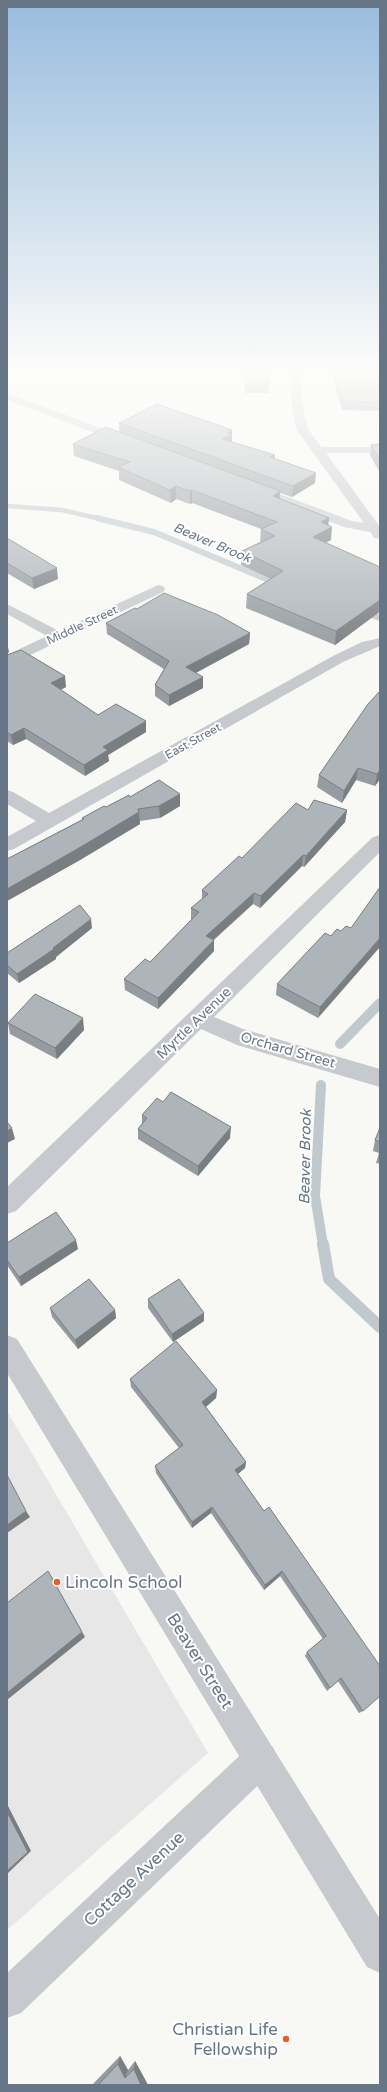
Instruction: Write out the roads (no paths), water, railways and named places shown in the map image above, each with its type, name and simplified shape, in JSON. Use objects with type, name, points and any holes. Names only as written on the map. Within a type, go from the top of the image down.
[{"type":"street","points":[[329,466],[377,532]]},
{"type":"street","points":[[240,483],[349,524],[377,532]]},
{"type":"street","name":"Middle Street","points":[[7,661],[158,589]]},
{"type":"street","points":[[7,608],[58,636]]},
{"type":"street","name":"East Street","points":[[7,845],[338,659],[367,645],[380,642]]},
{"type":"street","points":[[7,796],[49,821]]},
{"type":"street","name":"Myrtle Avenue","points":[[7,1203],[380,841]]},
{"type":"street","name":"Orchard Street","points":[[198,1019],[237,1036],[380,1078]]},
{"type":"street","name":"Beaver Street","points":[[7,1348],[380,1954]]},
{"type":"street","name":"Cottage Avenue","points":[[7,1999],[261,1759]]},
{"type":"waterway","name":"Beaver Brook","points":[[7,506],[62,510],[101,519]]},
{"type":"waterway","name":"Beaver Brook","points":[[97,518],[154,532],[278,584]]},
{"type":"waterway","name":"Beaver Brook","points":[[363,612],[380,618]]},
{"type":"waterway","name":"Beaver Brook","points":[[340,1044],[380,1003]]},
{"type":"waterway","name":"Beaver Brook","points":[[321,1085],[315,1196],[323,1245]]},
{"type":"waterway","name":"Beaver Brook","points":[[323,1244],[329,1279],[380,1327]]},
{"type":"place","name":"Lincoln School","points":[[57,1582]]},
{"type":"place","name":"Christian Life Fellowship","points":[[286,2039]]}]
